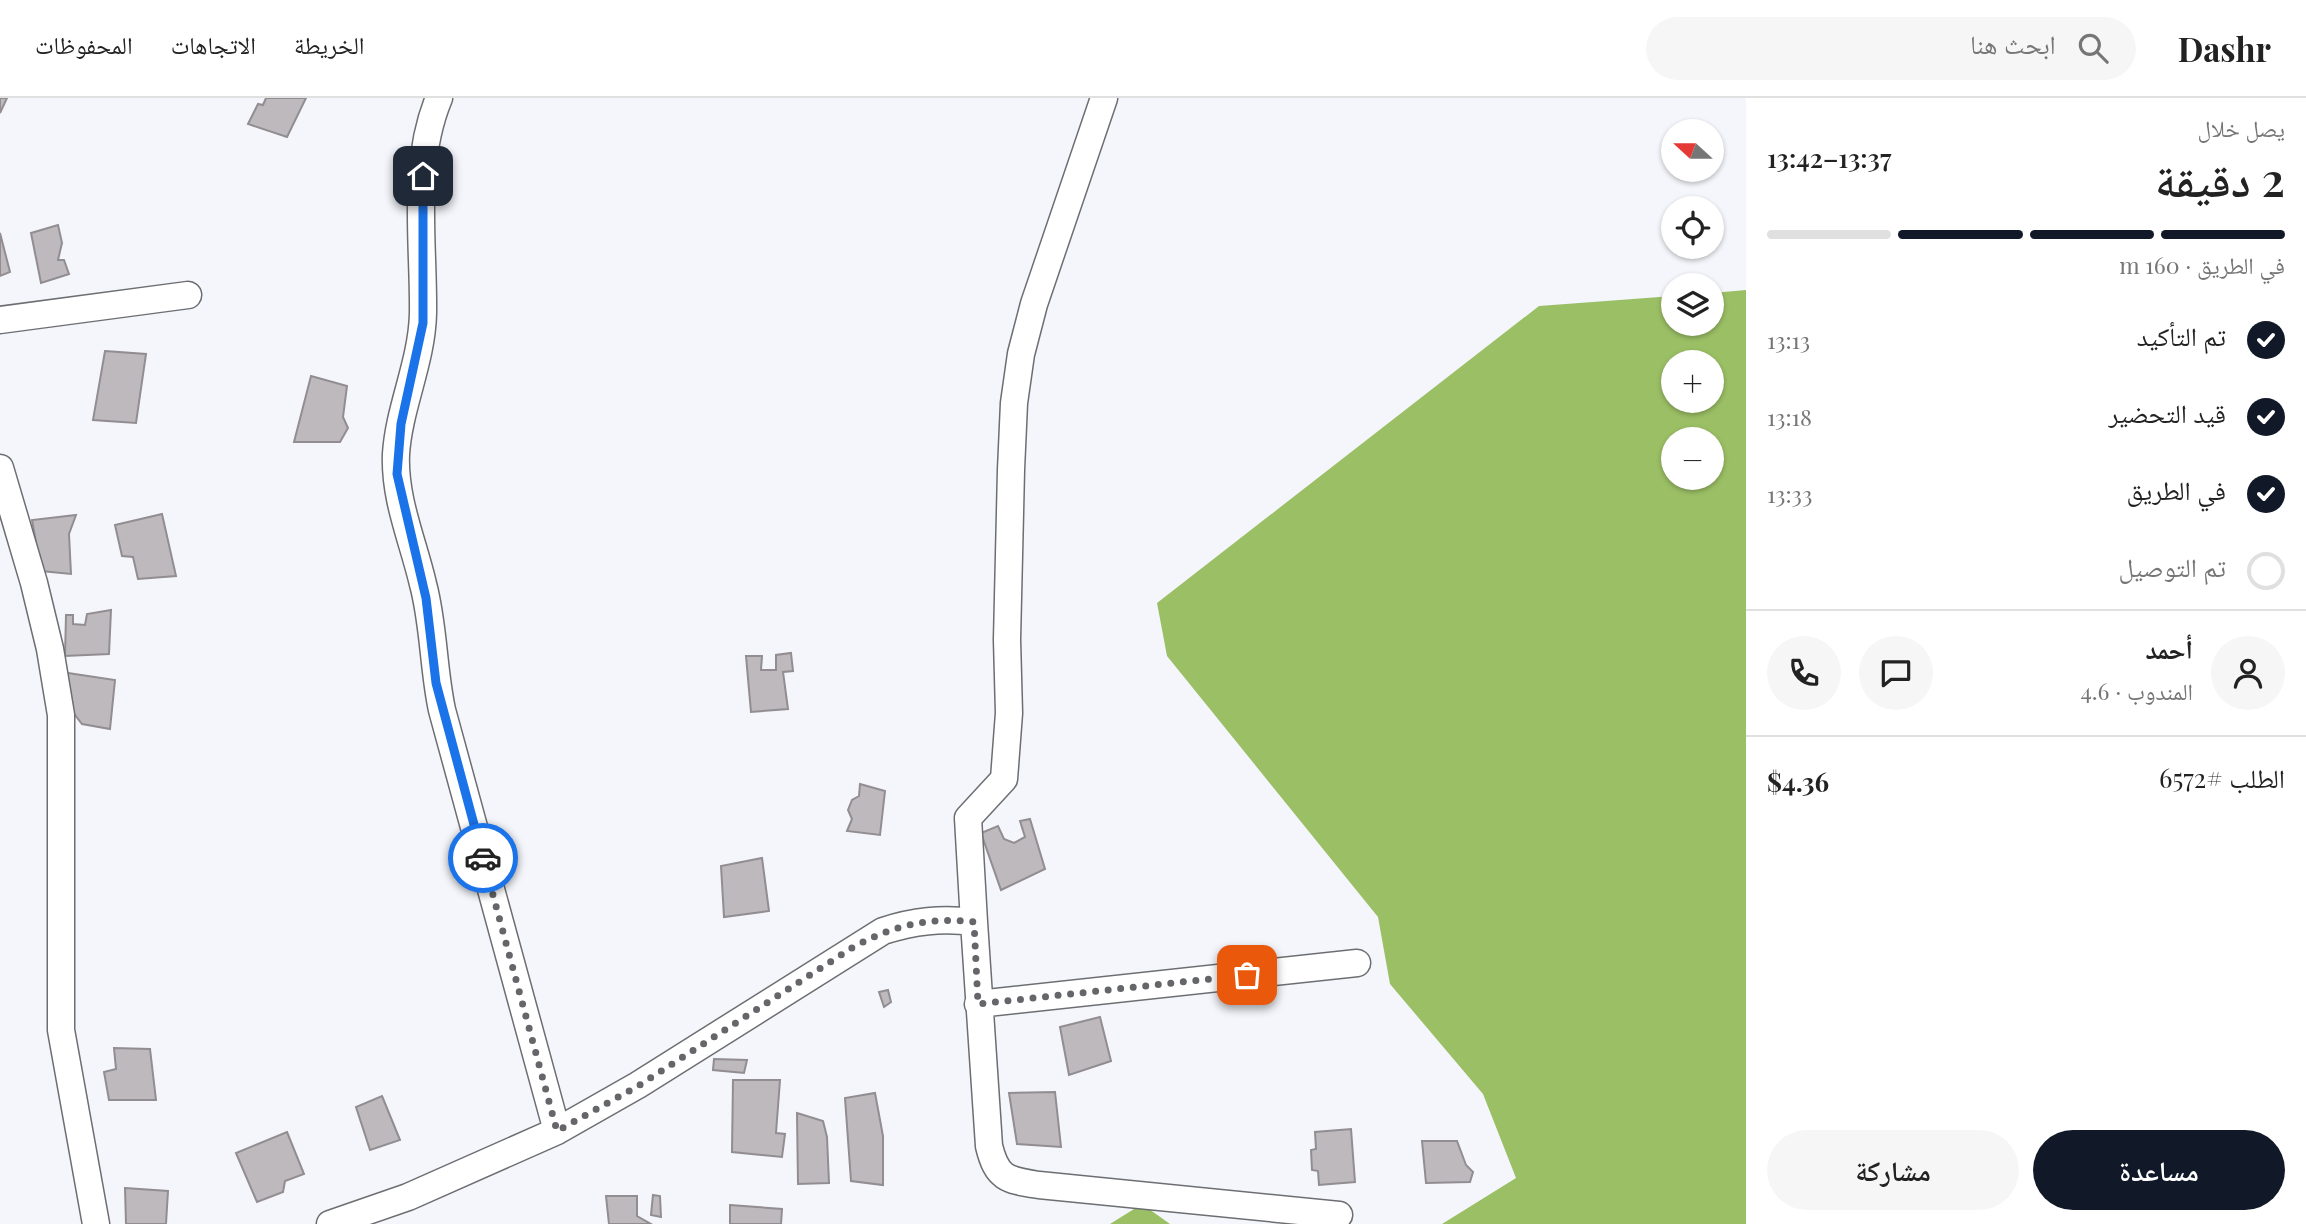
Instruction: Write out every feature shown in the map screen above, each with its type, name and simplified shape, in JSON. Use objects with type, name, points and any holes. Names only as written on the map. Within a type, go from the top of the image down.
[{"type":"street","points":[[439,98],[429,123],[424,153],[423,323],[398,443],[397,474],[426,598],[432,662],[442,710],[557,1131]]},
{"type":"street","points":[[1104,98],[1034,304],[1017,377],[1008,557],[1007,748],[1004,779],[968,818],[989,1146],[996,1169],[1012,1181],[1339,1215]]},
{"type":"street","points":[[0,320],[188,295]]},
{"type":"street","points":[[0,468],[9,528],[50,649],[61,715],[61,1030],[96,1224]]},
{"type":"street","points":[[330,1224],[408,1197],[557,1131],[638,1086],[883,931],[928,920],[974,922]]},
{"type":"street","points":[[978,1004],[1357,963]]},
{"type":"green space","points":[[1746,290],[1746,1224],[1442,1224],[1516,1178],[1483,1094],[1390,984],[1378,917],[1167,656],[1157,603],[1539,306],[1661,297],[1661,336],[1724,336],[1724,292]]},
{"type":"green space","points":[[1142,1204],[1170,1224],[1110,1224]]},
{"type":"building","points":[[0,98],[7,98],[0,113]]},
{"type":"building","points":[[266,98],[306,98],[287,137],[248,124],[258,104],[263,105]]},
{"type":"building","points":[[58,225],[62,243],[58,260],[64,260],[69,274],[41,283],[31,233]]},
{"type":"building","points":[[0,233],[10,272],[0,276]]},
{"type":"building","points":[[105,351],[146,354],[136,423],[93,420]]},
{"type":"building","points":[[311,376],[347,386],[343,417],[348,428],[340,442],[294,442]]},
{"type":"building","points":[[162,514],[176,576],[138,579],[133,557],[122,556],[115,525]]},
{"type":"building","points":[[76,515],[69,534],[71,574],[41,571],[32,520]]},
{"type":"building","points":[[111,610],[109,654],[65,656],[66,615],[73,615],[73,624],[85,625],[87,614]]},
{"type":"building","points":[[791,653],[793,671],[783,672],[788,709],[751,712],[746,656],[762,656],[761,670],[776,670],[776,655]]},
{"type":"building","points":[[68,673],[115,680],[110,729],[82,724],[68,706]]},
{"type":"building","points":[[860,784],[885,791],[880,835],[847,831],[852,819],[848,810],[852,800],[859,796]]},
{"type":"building","points":[[1030,819],[1045,869],[1001,890],[981,833],[998,826],[1004,839],[1014,843],[1025,837],[1020,821]]},
{"type":"building","points":[[762,858],[769,911],[724,917],[721,866]]},
{"type":"building","points":[[888,990],[891,1002],[884,1007],[879,992]]},
{"type":"building","points":[[1100,1017],[1111,1061],[1069,1075],[1060,1027]]},
{"type":"building","points":[[114,1048],[150,1049],[156,1100],[109,1100],[104,1072],[116,1069]]},
{"type":"building","points":[[714,1059],[747,1060],[744,1073],[713,1070]]},
{"type":"building","points":[[733,1080],[780,1080],[776,1133],[785,1134],[782,1157],[732,1152]]},
{"type":"building","points":[[1055,1092],[1061,1147],[1017,1144],[1009,1093]]},
{"type":"building","points":[[875,1093],[883,1136],[883,1185],[851,1181],[845,1098]]},
{"type":"building","points":[[382,1096],[400,1140],[370,1150],[356,1107]]},
{"type":"building","points":[[797,1113],[823,1121],[827,1137],[829,1183],[798,1184]]},
{"type":"building","points":[[1351,1129],[1355,1182],[1319,1185],[1318,1171],[1312,1170],[1311,1150],[1316,1149],[1315,1132]]},
{"type":"building","points":[[287,1132],[304,1174],[285,1181],[283,1192],[257,1202],[236,1153]]},
{"type":"building","points":[[1422,1141],[1457,1141],[1466,1165],[1473,1172],[1470,1182],[1426,1183]]},
{"type":"building","points":[[125,1188],[168,1191],[166,1224],[126,1224]]},
{"type":"building","points":[[653,1195],[660,1196],[661,1217],[651,1215]]},
{"type":"building","points":[[606,1196],[637,1196],[637,1216],[651,1224],[609,1224]]},
{"type":"building","points":[[730,1205],[782,1209],[781,1224],[730,1224]]},
{"type":"way so far","points":[[483,858],[557,1131],[638,1086],[855,946],[883,931],[909,922],[947,919],[974,922],[978,1004],[1247,975]]},
{"type":"route","points":[[423,176],[423,323],[396,452],[397,474],[412,549],[426,598],[436,683],[483,858]]}]
